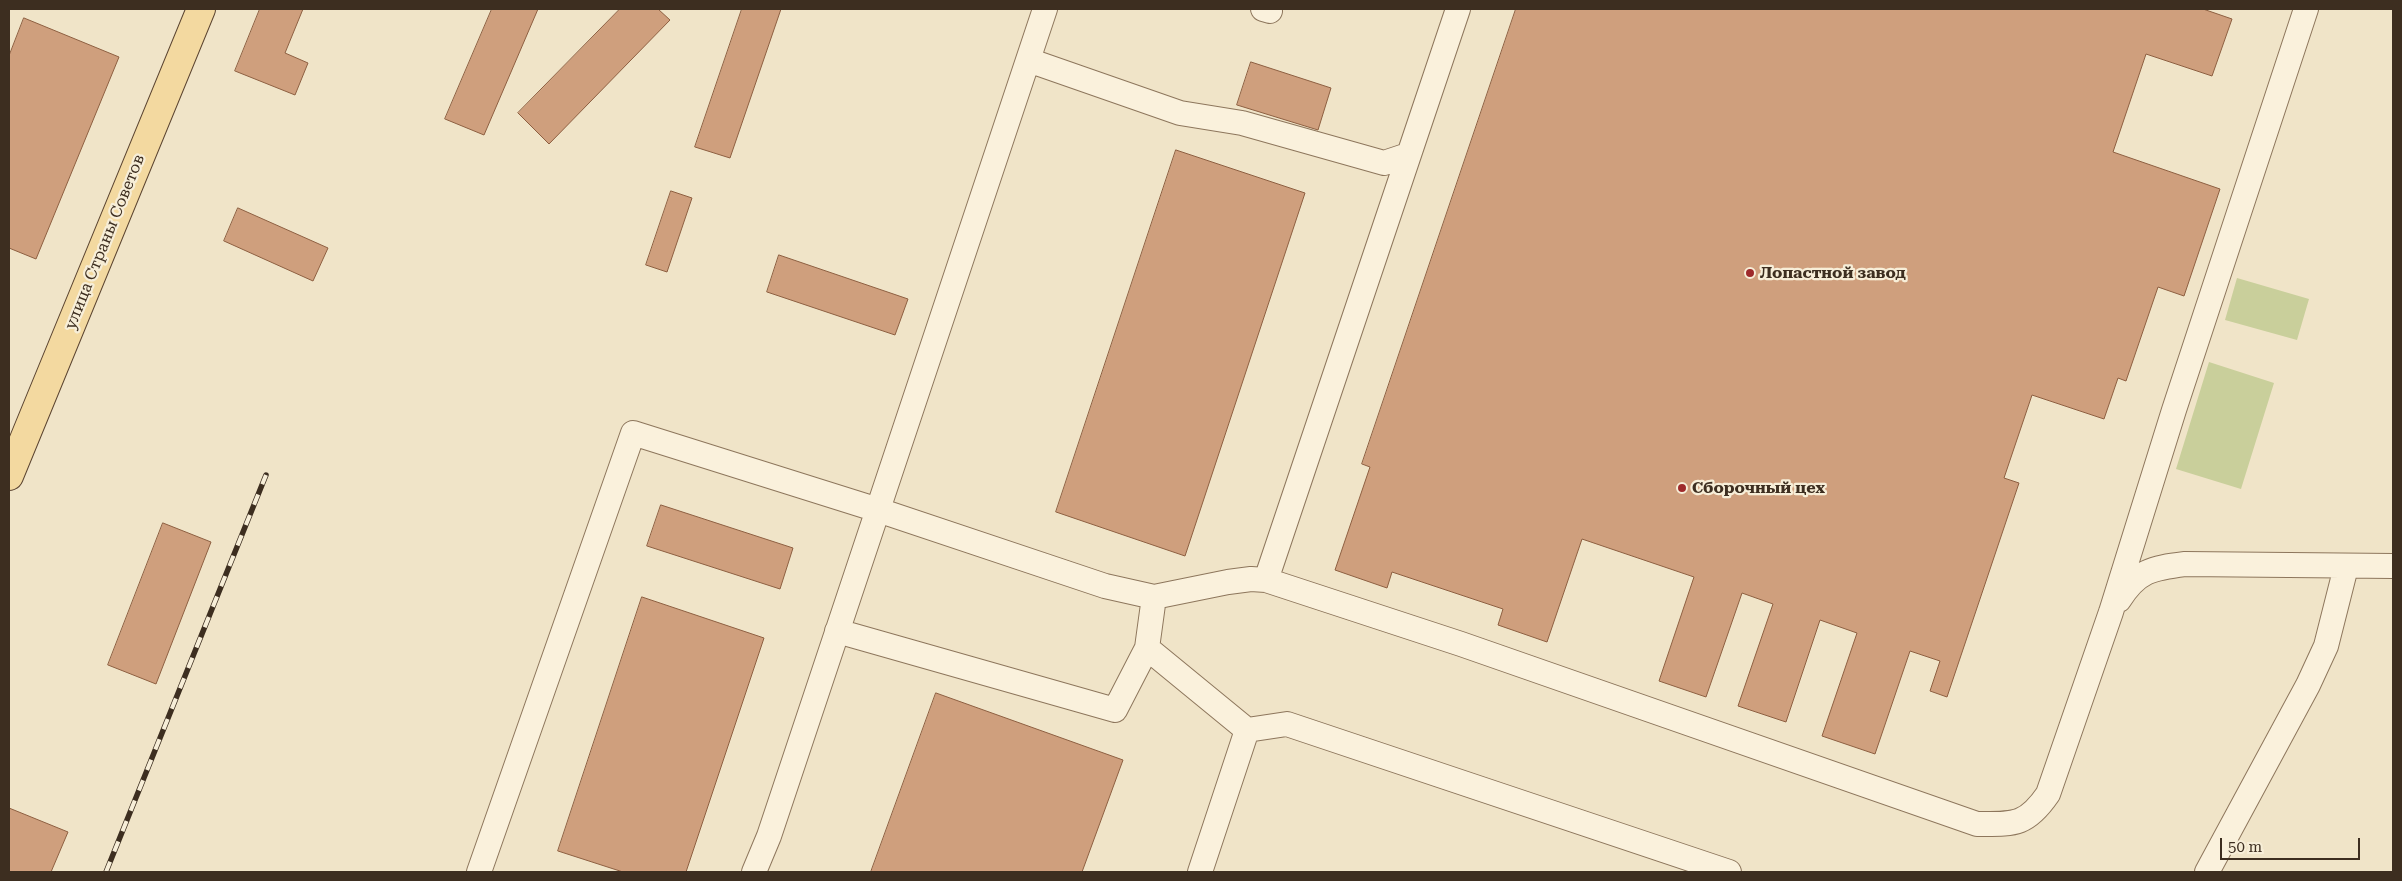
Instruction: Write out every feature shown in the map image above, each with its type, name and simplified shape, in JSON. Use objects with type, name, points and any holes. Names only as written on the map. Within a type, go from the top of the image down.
[{"type":"main road","name":"улица Страны Советов","points":[[9,476],[201,9]]},
{"type":"lane","points":[[754,872],[769,836],[1045,9]]},
{"type":"lane","points":[[1266,580],[1458,9]]},
{"type":"lane","points":[[479,872],[632,433],[878,510],[1105,586],[1154,597],[1228,582],[1251,579],[1266,580],[1461,644],[1977,824],[2020,822],[2037,809],[2048,794],[2111,612],[2174,410],[2306,9]]},
{"type":"lane","points":[[1028,60],[1180,113],[1242,123],[1384,163],[1393,170],[1399,184]]},
{"type":"lane","points":[[1384,163],[1408,155]]},
{"type":"lane","points":[[2111,612],[2128,585],[2142,573],[2159,567],[2185,564],[2393,566]]},
{"type":"lane","points":[[2207,872],[2308,685],[2326,646],[2346,567]]},
{"type":"lane","points":[[837,631],[1115,710],[1147,648],[1154,597]]},
{"type":"lane","points":[[1147,648],[1247,730],[1287,724],[1729,872]]},
{"type":"lane","points":[[1200,872],[1247,730]]},
{"type":"green space","points":[[2237,278],[2309,299],[2297,340],[2225,320]]},
{"type":"green space","points":[[2209,362],[2274,383],[2241,489],[2176,469]]},
{"type":"building","points":[[260,9],[303,9],[285,53],[308,63],[295,95],[235,71]]},
{"type":"building","points":[[492,9],[538,9],[484,135],[445,119]]},
{"type":"building","points":[[620,9],[658,9],[670,20],[549,144],[518,113]]},
{"type":"building","points":[[742,9],[781,9],[730,158],[695,147]]},
{"type":"building","name":"Лопастной завод","points":[[1516,9],[2203,9],[2232,19],[2212,76],[2146,54],[2113,152],[2220,189],[2184,296],[2158,287],[2126,381],[2118,378],[2104,419],[2032,395],[2004,478],[2019,483],[1947,697],[1930,691],[1940,661],[1910,651],[1875,754],[1822,736],[1857,633],[1820,620],[1786,722],[1738,706],[1773,604],[1742,593],[1706,697],[1659,681],[1694,577],[1582,539],[1547,642],[1498,625],[1503,609],[1392,572],[1387,588],[1335,570],[1370,467],[1362,464]]},
{"type":"building","points":[[24,18],[119,57],[36,259],[9,248],[9,56]]},
{"type":"building","points":[[1251,62],[1331,88],[1318,130],[1237,105]]},
{"type":"building","points":[[1176,150],[1305,193],[1185,556],[1056,512]]},
{"type":"building","points":[[671,191],[692,198],[667,272],[646,265]]},
{"type":"building","points":[[238,208],[328,248],[313,281],[224,241]]},
{"type":"building","points":[[779,255],[908,299],[895,335],[767,292]]},
{"type":"building","points":[[661,505],[793,548],[780,589],[647,546]]},
{"type":"building","points":[[163,523],[211,542],[156,684],[108,665]]},
{"type":"building","points":[[642,597],[764,638],[686,872],[623,872],[558,851]]},
{"type":"building","points":[[936,693],[1123,760],[1082,872],[871,872]]},
{"type":"building","points":[[9,808],[68,832],[51,872],[9,872]]},
{"type":"railway","points":[[106,872],[266,475]]},
{"type":"place","name":"Лопастной завод","points":[[1750,273]]},
{"type":"place","name":"Сборочный цех","points":[[1682,488]]}]
